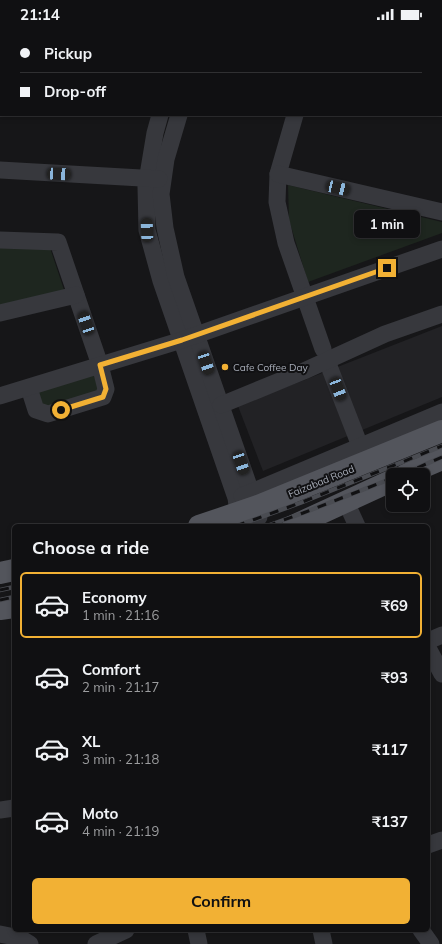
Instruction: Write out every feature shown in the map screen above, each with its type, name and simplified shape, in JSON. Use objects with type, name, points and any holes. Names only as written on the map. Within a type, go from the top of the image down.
[{"type":"main road","name":"Faizabad Road","points":[[205,524],[249,510],[442,431]]},
{"type":"main road","points":[[421,468],[442,459]]},
{"type":"main road","points":[[297,524],[386,483]]},
{"type":"main road","points":[[0,573],[12,570]]},
{"type":"main road","points":[[0,609],[12,607]]},
{"type":"street","points":[[155,179],[155,133],[160,116]]},
{"type":"street","points":[[179,116],[166,159],[155,179],[146,187],[147,230],[161,281],[221,405],[249,510]]},
{"type":"street","points":[[295,116],[278,174],[277,202],[286,243],[325,355],[360,446]]},
{"type":"street","points":[[0,170],[155,179]]},
{"type":"street","points":[[278,174],[442,212]]},
{"type":"street","points":[[0,240],[58,242],[100,365],[106,389],[103,397],[48,414],[36,410],[29,388]]},
{"type":"street","points":[[0,396],[189,337],[442,249]]},
{"type":"street","points":[[0,313],[76,295]]},
{"type":"street","points":[[221,405],[325,355],[442,314]]},
{"type":"street","points":[[189,337],[249,510]]},
{"type":"street","points":[[249,510],[360,446],[442,412]]},
{"type":"street","points":[[346,502],[356,524]]},
{"type":"street","points":[[430,640],[442,635]]},
{"type":"street","points":[[430,651],[441,670]]},
{"type":"street","points":[[0,810],[12,808]]},
{"type":"street","points":[[430,844],[442,840]]},
{"type":"street","points":[[196,932],[199,944]]},
{"type":"street","points":[[321,932],[324,944]]},
{"type":"street","points":[[422,932],[431,944]]},
{"type":"street","points":[[8,938],[20,938],[30,944]]},
{"type":"shaded area","points":[[288,185],[442,222],[442,233],[308,282],[289,220]]},
{"type":"shaded area","points":[[0,243],[49,245],[65,293],[0,309]]},
{"type":"shaded area","points":[[442,326],[442,397],[263,471],[238,406]]},
{"type":"shaded area","points":[[93,372],[99,391],[41,409],[35,389]]},
{"type":"railway","points":[[242,524],[300,503],[442,446]]},
{"type":"railway","points":[[417,468],[442,457]]},
{"type":"railway","points":[[273,524],[386,481]]},
{"type":"railway","points":[[0,590],[12,587]]},
{"type":"railway","points":[[0,600],[12,597]]},
{"type":"place","name":"Cafe Coffee Day","points":[[225,367]]},
{"type":"route","points":[[61,410],[103,397],[106,389],[100,365],[182,340],[387,268]]}]
